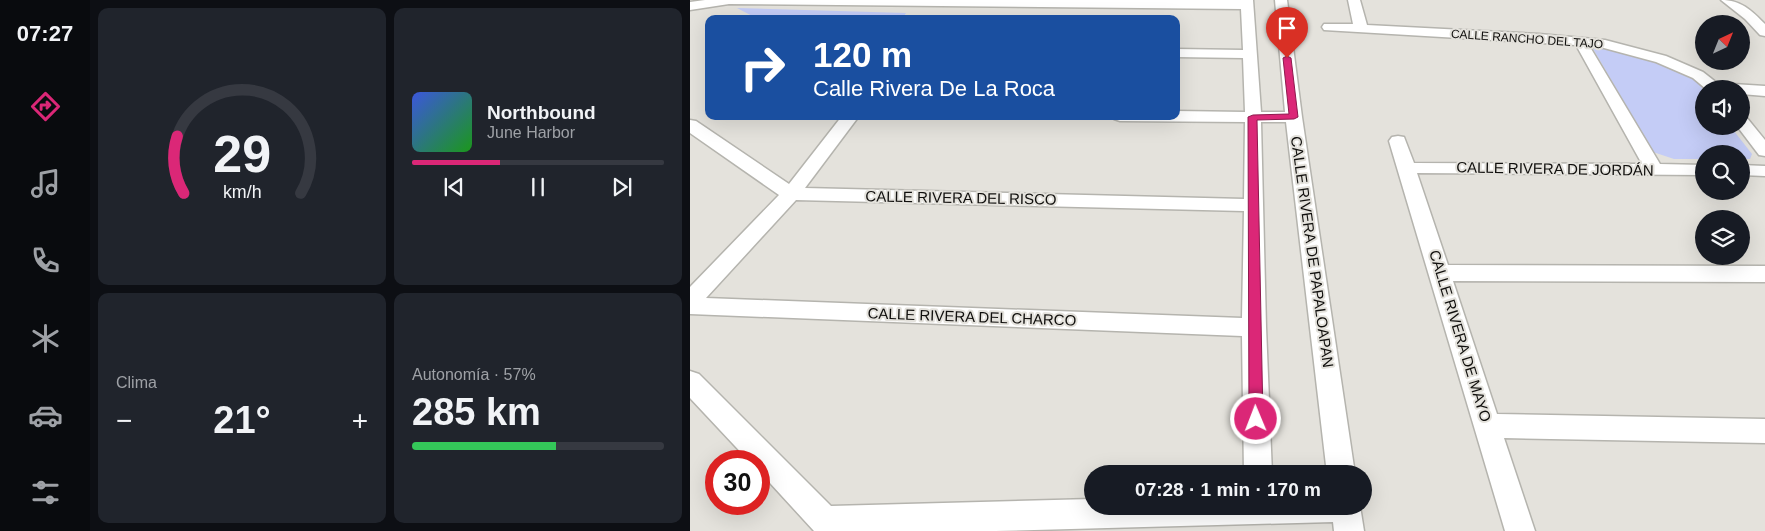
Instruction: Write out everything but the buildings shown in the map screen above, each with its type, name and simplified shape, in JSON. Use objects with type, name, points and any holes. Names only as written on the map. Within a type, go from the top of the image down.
[{"type":"street","points":[[691,6],[729,0],[1247,2],[1253,117],[1254,327],[1258,465]]},
{"type":"street","name":"CALLE RIVERA DE PAPALOAPAN","points":[[1281,0],[1294,117],[1340,465]]},
{"type":"street","points":[[1354,0],[1361,29]]},
{"type":"street","points":[[1727,0],[1750,16],[1765,32]]},
{"type":"street","points":[[934,13],[944,1]]},
{"type":"street","points":[[691,6],[709,14]]},
{"type":"street","name":"CALLE RANCHO DEL TAJO","points":[[1328,28],[1580,41],[1612,46],[1661,59],[1704,80]]},
{"type":"street","points":[[1580,41],[1654,170]]},
{"type":"street","points":[[1180,53],[1250,54]]},
{"type":"street","points":[[1750,90],[1765,91]]},
{"type":"street","points":[[1180,116],[1294,117]]},
{"type":"street","points":[[690,301],[791,194],[847,120]]},
{"type":"street","points":[[690,125],[791,194]]},
{"type":"street","points":[[1750,132],[1765,151]]},
{"type":"street","name":"CALLE RIVERA DE MAYO","points":[[1398,141],[1520,531]]},
{"type":"street","name":"CALLE RIVERA DE JORDÁN","points":[[1407,168],[1695,170]]},
{"type":"street","points":[[1750,170],[1765,170]]},
{"type":"street","name":"CALLE RIVERA DEL RISCO","points":[[791,194],[1253,205]]},
{"type":"street","points":[[1440,273],[1765,274]]},
{"type":"street","name":"CALLE RIVERA DEL CHARCO","points":[[690,306],[1254,327]]},
{"type":"street","points":[[690,381],[830,526],[1084,515]]},
{"type":"street","points":[[1488,426],[1765,431]]},
{"type":"street","points":[[1346,515],[1349,531]]},
{"type":"shaded area","points":[[737,8],[906,13],[905,15],[750,15]]},
{"type":"shaded area","points":[[1592,47],[1636,56],[1671,68],[1695,80],[1695,135],[1737,135],[1745,145],[1695,145],[1695,159],[1674,159],[1653,152]]},
{"type":"route","points":[[1256,419],[1253,117],[1294,117],[1287,58]]}]
